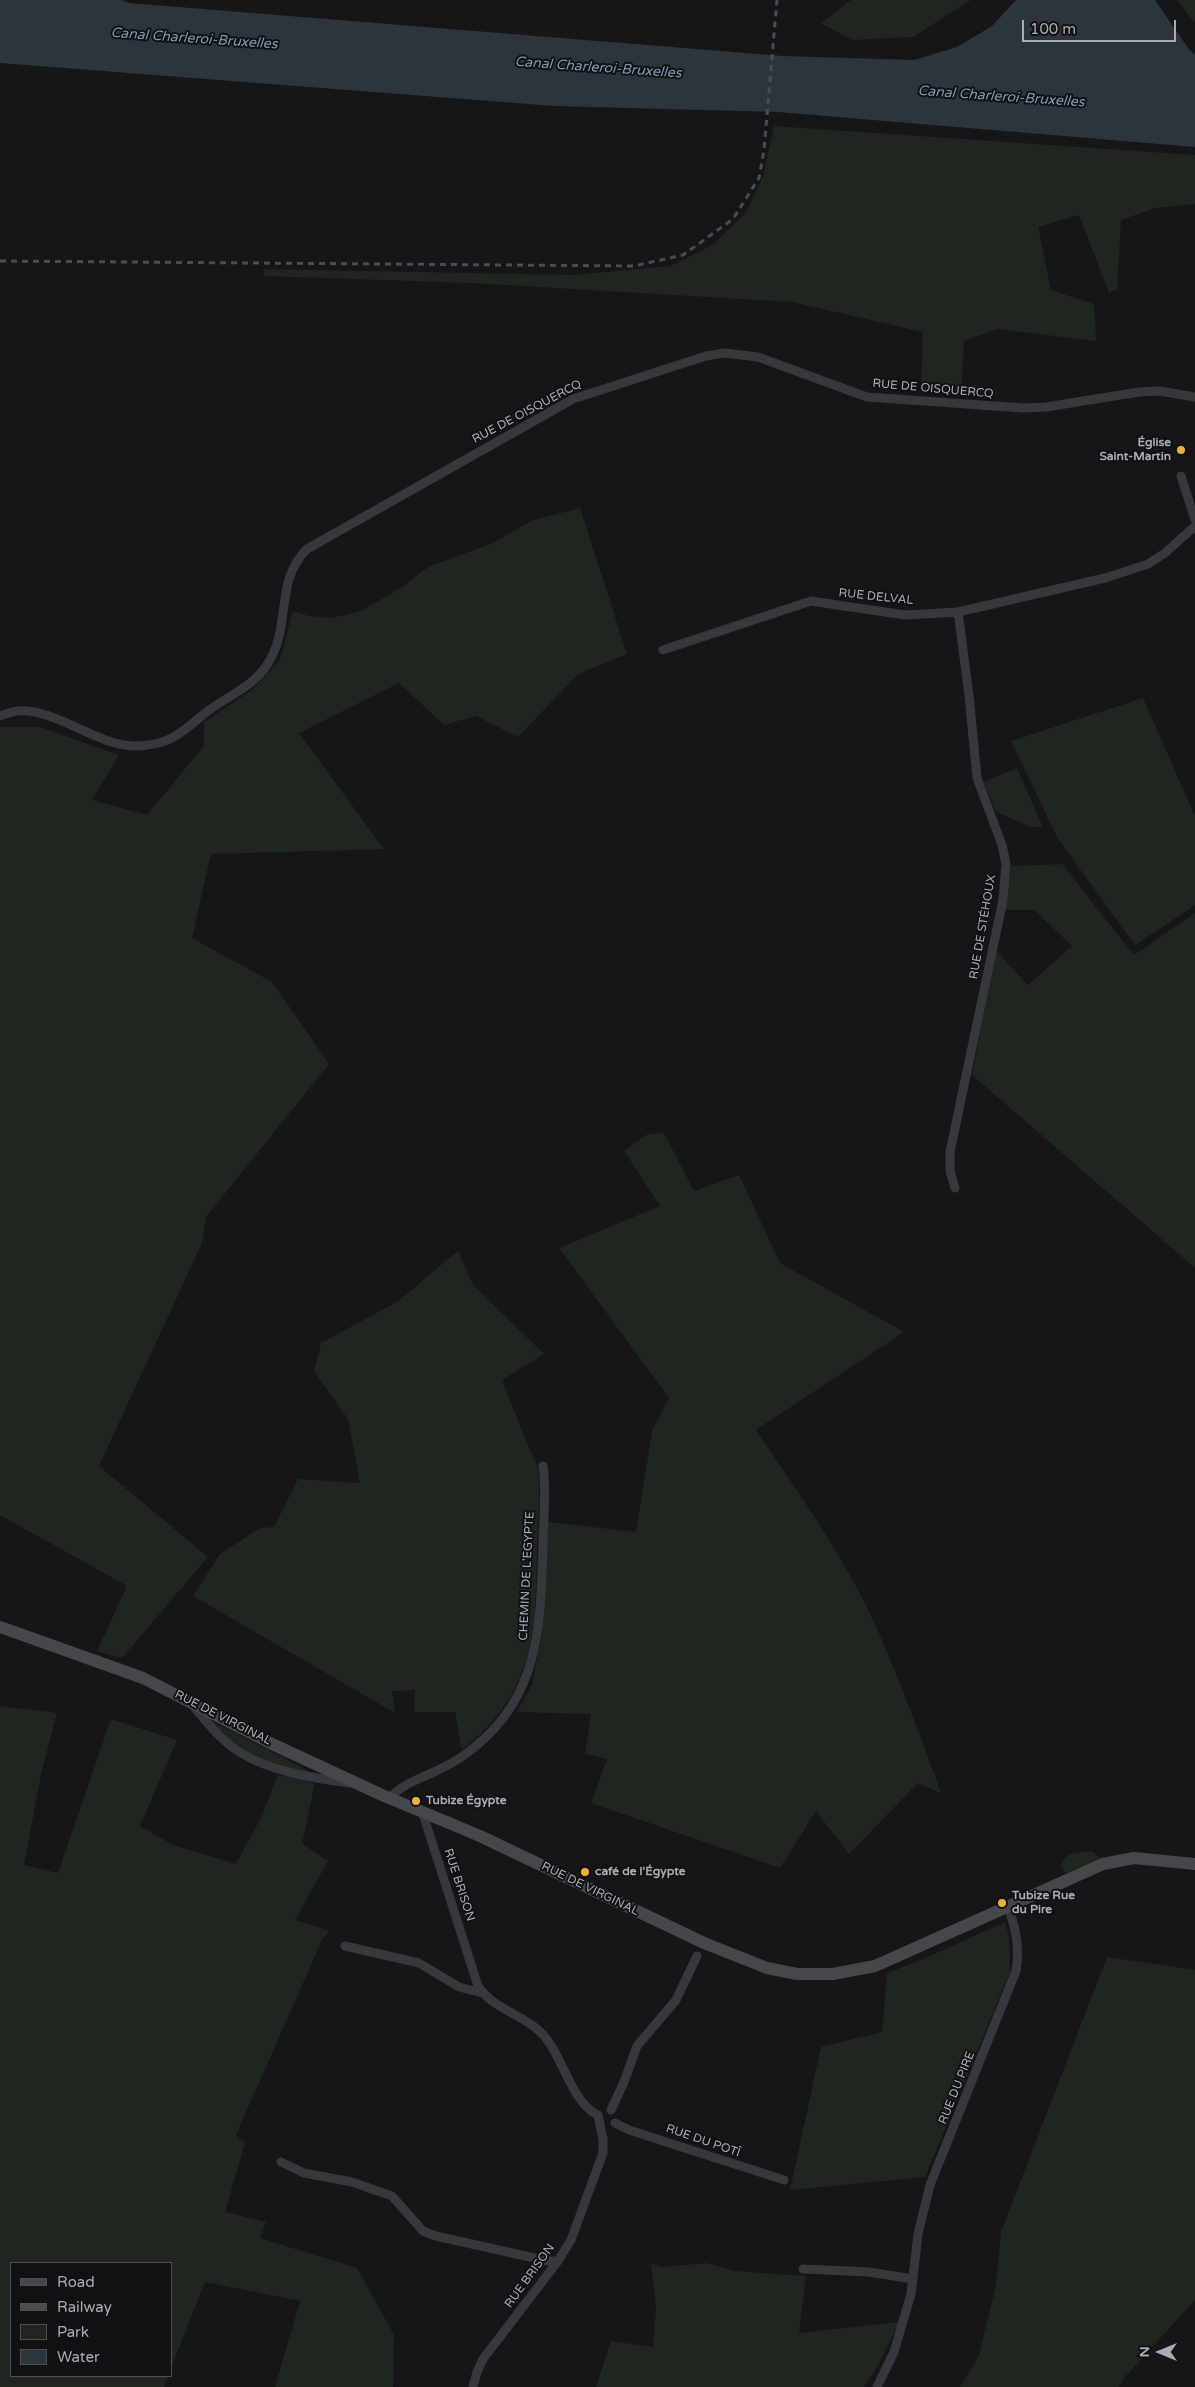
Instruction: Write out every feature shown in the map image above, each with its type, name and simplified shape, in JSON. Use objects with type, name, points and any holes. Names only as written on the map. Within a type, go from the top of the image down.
[{"type":"street","name":"RUE DE OISQUERCQ","points":[[0,716],[18,711],[38,713],[116,743],[134,746],[164,743],[178,736],[205,713],[255,679],[267,666],[283,628],[290,572],[297,559],[307,549],[573,399],[706,356],[724,354],[758,357],[812,375],[859,395],[876,397],[1023,408],[1046,407],[1139,392],[1160,391],[1195,397]]},
{"type":"street","points":[[1181,476],[1195,520]]},
{"type":"street","name":"RUE DELVAL","points":[[663,650],[811,601],[905,615],[958,612],[1106,578],[1148,564],[1165,553],[1195,526]]},
{"type":"street","name":"RUE DE STÉHOUX","points":[[955,1188],[949,1164],[951,1144],[990,965],[1006,869],[1002,845],[976,778],[969,695],[958,612]]},
{"type":"street","name":"CHEMIN DE L'EGYPTE","points":[[390,1798],[398,1790],[443,1768],[479,1744],[505,1716],[521,1692],[528,1676],[538,1635],[541,1601],[543,1466]]},
{"type":"street","name":"RUE DE VIRGINAL","points":[[0,1627],[143,1678],[272,1744],[422,1811],[739,1958],[767,1968],[797,1974],[838,1974],[875,1966],[1103,1864],[1134,1858],[1195,1864]]},
{"type":"street","points":[[187,1699],[213,1729],[241,1753],[265,1765],[362,1785]]},
{"type":"street","name":"RUE BRISON","points":[[422,1811],[478,1986],[483,1993]]},
{"type":"street","name":"RUE DU PIRE","points":[[877,2387],[894,2352],[911,2294],[918,2234],[930,2185],[1016,1971],[1018,1946],[1016,1927],[1008,1907]]},
{"type":"street","points":[[345,1946],[419,1963],[459,1987],[483,1993],[545,2036],[587,2108],[598,2114],[603,2110],[611,2110]]},
{"type":"street","points":[[611,2110],[624,2082],[637,2046],[676,2000],[697,1956]]},
{"type":"street","points":[[611,2110],[615,2115],[615,2123]]},
{"type":"street","name":"RUE BRISON","points":[[474,2387],[477,2372],[483,2360],[558,2261],[571,2240],[603,2153],[602,2124],[598,2114]]},
{"type":"street","name":"RUE DU POTÎ","points":[[602,2124],[608,2126],[615,2123],[630,2130],[784,2180]]},
{"type":"street","points":[[281,2162],[304,2173],[352,2182],[392,2196],[423,2230],[436,2236],[530,2257],[558,2261]]},
{"type":"street","points":[[803,2269],[869,2272],[913,2279]]},
{"type":"green space","points":[[851,0],[971,0],[913,37],[852,40],[821,23]]},
{"type":"green space","points":[[1177,0],[1195,0],[1195,23]]},
{"type":"green space","points":[[774,126],[1195,155],[1195,204],[1155,208],[1121,220],[1117,289],[1109,293],[1079,215],[1038,227],[1051,290],[1094,304],[1096,341],[997,329],[964,341],[961,397],[921,389],[923,332],[792,302],[472,283],[265,276],[263,269],[574,275],[670,266],[711,246],[745,214],[763,176]]},
{"type":"green space","points":[[580,508],[627,654],[578,674],[518,737],[476,716],[444,725],[399,683],[299,733],[384,849],[211,854],[192,938],[272,982],[329,1064],[206,1217],[202,1243],[99,1466],[208,1557],[122,1658],[97,1651],[127,1586],[0,1515],[0,727],[40,727],[119,755],[92,800],[147,815],[204,746],[204,722],[252,690],[280,660],[293,611],[309,616],[332,618],[361,611],[399,589],[428,567],[493,543],[533,520]]},
{"type":"green space","points":[[1143,698],[1195,816],[1195,905],[1135,945],[1058,839],[1011,741]]},
{"type":"green space","points":[[1017,768],[1043,827],[1032,827],[996,812],[984,782]]},
{"type":"green space","points":[[1062,864],[1134,955],[1195,913],[1195,1268],[972,1075],[996,951],[1028,985],[1072,946],[1034,910],[1004,910],[1011,866]]},
{"type":"green space","points":[[664,1133],[694,1191],[739,1175],[780,1263],[904,1332],[756,1430],[818,1523],[861,1595],[883,1641],[941,1793],[918,1783],[849,1854],[816,1811],[780,1868],[591,1803],[607,1759],[585,1754],[591,1714],[517,1712],[532,1685],[542,1634],[548,1522],[636,1532],[652,1431],[669,1398],[559,1248],[660,1206],[624,1151],[648,1134]]},
{"type":"green space","points":[[458,1251],[473,1285],[544,1354],[502,1380],[538,1471],[537,1574],[532,1631],[527,1657],[518,1682],[505,1706],[486,1728],[462,1750],[455,1712],[415,1712],[415,1690],[392,1691],[395,1713],[193,1596],[220,1554],[260,1528],[274,1527],[298,1479],[360,1483],[348,1419],[314,1372],[321,1343],[397,1302]]},
{"type":"green space","points":[[0,1706],[57,1713],[41,1774],[24,1865],[58,1873],[111,1719],[177,1740],[140,1826],[173,1845],[236,1864],[262,1816],[278,1775],[315,1783],[302,1844],[328,1861],[295,1920],[330,1931],[322,1940],[236,2135],[245,2143],[225,2212],[266,2222],[260,2238],[357,2268],[394,2335],[393,2387],[275,2387],[300,2301],[205,2282],[172,2365],[172,2262],[10,2262],[10,2377],[168,2377],[164,2387],[0,2387]]},
{"type":"green space","points":[[210,1720],[307,1770],[306,1772],[279,1765],[253,1755],[229,1740]]},
{"type":"green space","points":[[1093,1852],[1100,1859],[1066,1874],[1061,1867],[1062,1862],[1070,1854]]},
{"type":"green space","points":[[1005,1922],[1009,1936],[1010,1972],[925,2177],[790,2190],[821,2047],[882,2032],[887,1973],[921,1960]]},
{"type":"green space","points":[[1107,1957],[1195,1970],[1195,2300],[1124,2378],[1119,2387],[960,2387],[979,2356],[996,2285],[1001,2232]]},
{"type":"green space","points":[[706,2263],[735,2271],[806,2276],[799,2333],[899,2322],[879,2364],[864,2387],[596,2387],[611,2341],[653,2347],[656,2308],[651,2264],[664,2267]]},
{"type":"water","name":"Canal Charleroi-Bruxelles","points":[[0,0],[122,0],[129,3],[783,56],[914,60],[957,47],[992,26],[1016,0],[1155,0],[1188,48],[1195,55],[1195,147],[778,112],[554,106],[0,63]]},
{"type":"railway","points":[[0,261],[634,266],[683,255],[733,219],[759,178],[764,150],[777,0]]},
{"type":"place","name":"Église Saint-Martin","points":[[1181,450]]},
{"type":"place","name":"Tubize Égypte","points":[[416,1801]]},
{"type":"place","name":"café de l'Égypte","points":[[585,1872]]},
{"type":"place","name":"Tubize Rue du Pire","points":[[1002,1903]]}]
